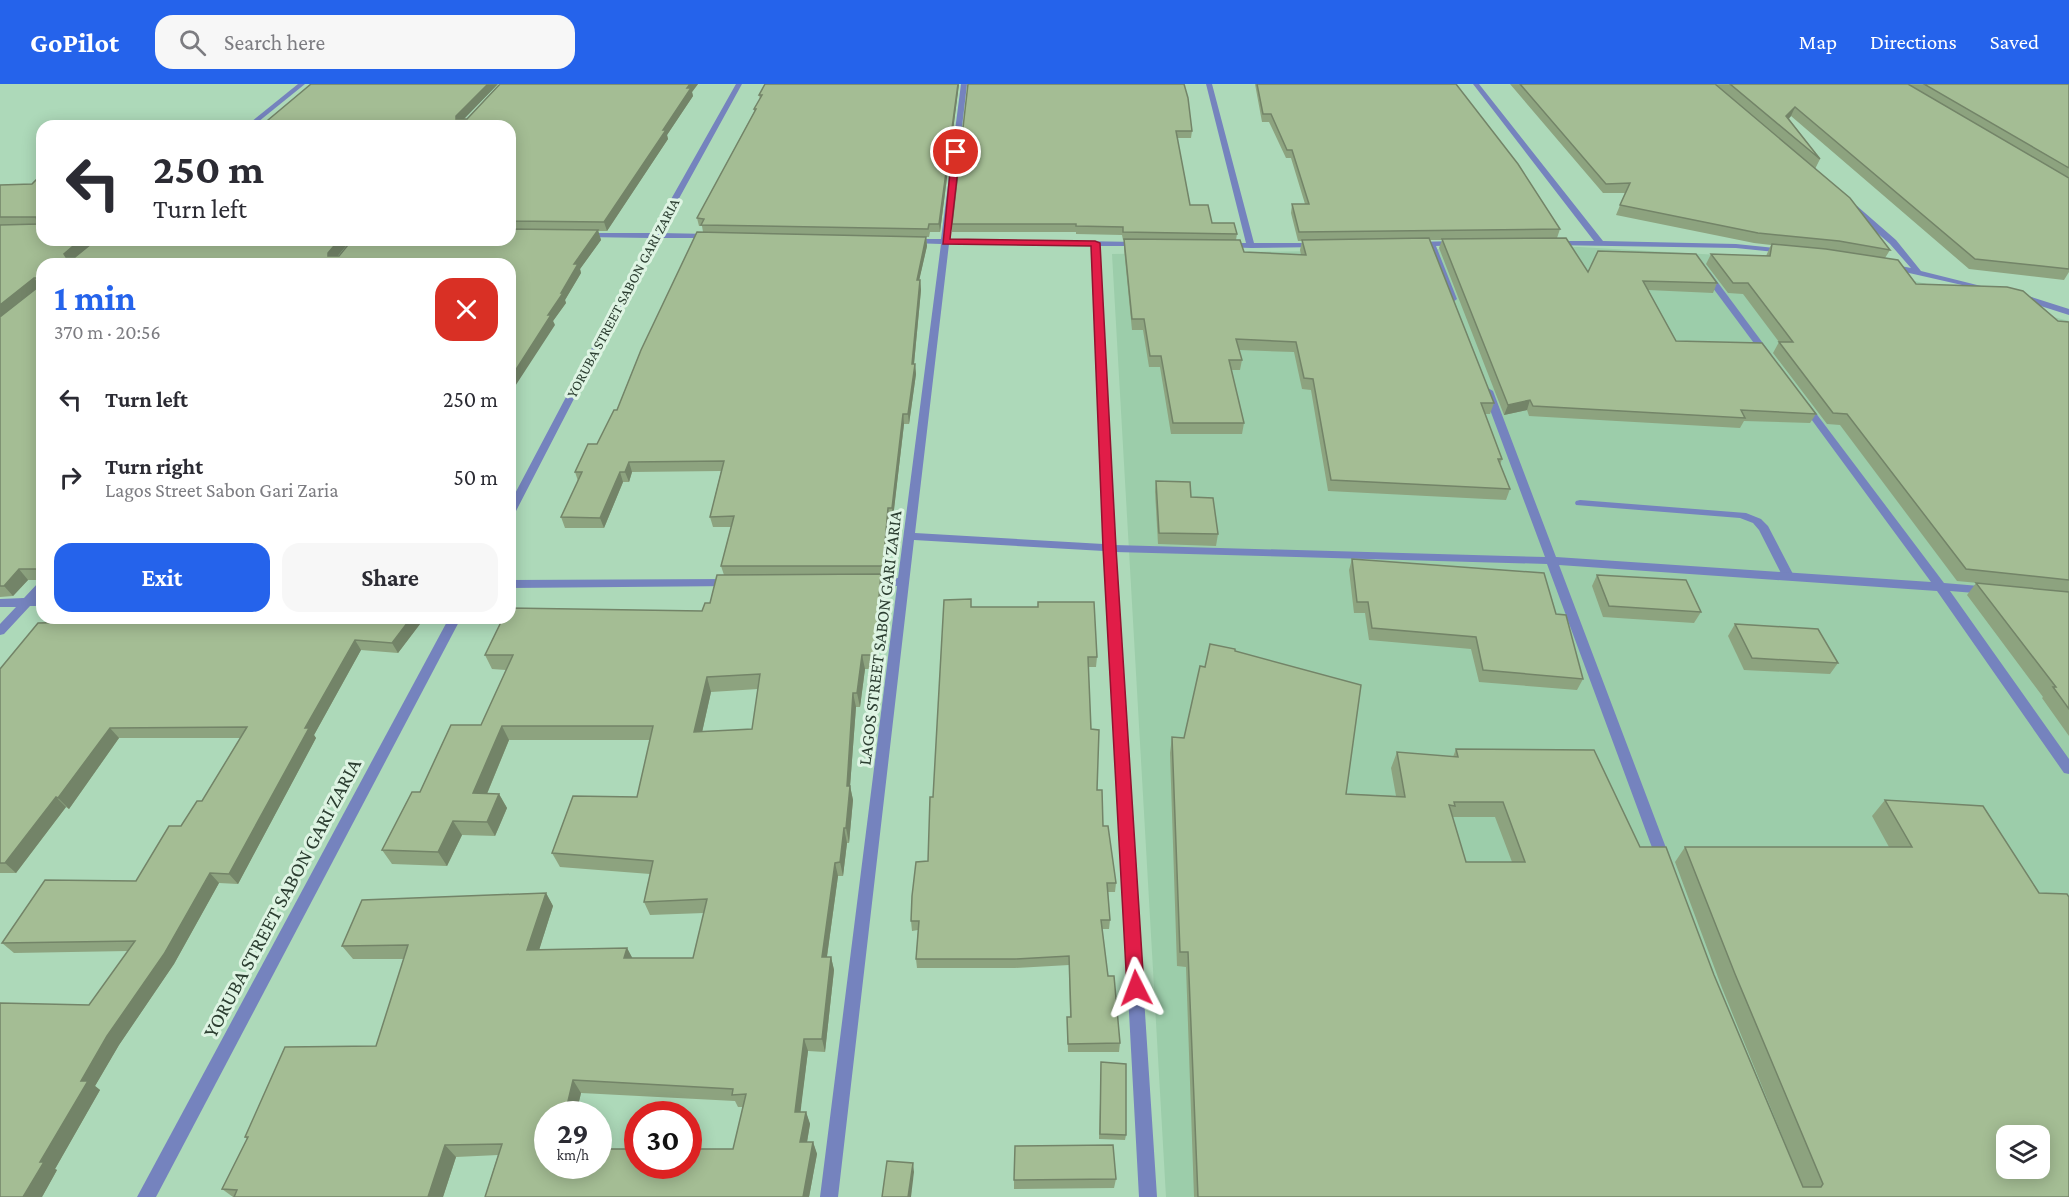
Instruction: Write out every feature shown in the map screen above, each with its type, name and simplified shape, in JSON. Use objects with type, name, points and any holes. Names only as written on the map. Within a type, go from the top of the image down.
[{"type":"street","points":[[257,120],[302,84]]},
{"type":"street","name":"YORUBA STREET SABON GARI ZARIA","points":[[516,501],[655,235],[739,84]]},
{"type":"street","name":"LAGOS STREET SABON GARI ZARIA","points":[[829,1197],[964,84]]},
{"type":"street","points":[[1209,84],[1251,246]]},
{"type":"street","points":[[1476,84],[1599,242]]},
{"type":"street","points":[[1850,205],[1893,242],[1917,271]]},
{"type":"street","points":[[577,234],[724,237]]},
{"type":"street","points":[[899,241],[1143,244]]},
{"type":"street","points":[[1539,243],[1599,242],[1694,255],[1736,246],[1795,252]]},
{"type":"street","points":[[1095,243],[1110,548],[1148,1197]]},
{"type":"street","points":[[1409,244],[1467,243]]},
{"type":"street","points":[[1431,244],[1457,309]]},
{"type":"street","points":[[1215,245],[1330,245]]},
{"type":"street","points":[[1694,255],[1777,368]]},
{"type":"street","points":[[1885,265],[2017,296],[2069,312]]},
{"type":"street","points":[[1486,386],[1554,561],[1668,870]]},
{"type":"street","points":[[1799,396],[1941,586],[2069,769]]},
{"type":"street","points":[[1580,503],[1742,515],[1757,521],[1764,528],[1788,576]]},
{"type":"street","points":[[910,536],[1110,548],[1554,561],[1999,591]]},
{"type":"street","points":[[857,582],[905,582]]},
{"type":"street","points":[[516,584],[738,583]]},
{"type":"street","points":[[0,631],[36,592]]},
{"type":"street","points":[[0,603],[36,602]]},
{"type":"street","name":"YORUBA STREET SABON GARI ZARIA","points":[[146,1197],[452,624]]},
{"type":"shaded area","points":[[1579,247],[1842,262],[2069,321],[2069,1197],[1166,1197],[1112,254]]},
{"type":"building","points":[[311,84],[488,84],[456,116],[456,119],[467,119],[500,84],[690,84],[687,88],[691,88],[663,130],[666,130],[604,222],[516,221],[516,120],[268,120]]},
{"type":"building","points":[[765,84],[958,84],[939,224],[929,224],[928,229],[701,225],[704,219],[697,218],[756,109],[754,109]]},
{"type":"building","points":[[968,84],[1184,84],[1192,131],[1176,131],[1190,205],[1208,205],[1212,223],[1234,223],[1237,234],[1123,232],[1123,227],[1076,226],[1076,224],[952,224]]},
{"type":"building","points":[[1257,84],[1456,84],[1518,164],[1560,229],[1299,232],[1292,204],[1309,204],[1292,150],[1287,150],[1271,114],[1263,114]]},
{"type":"building","points":[[1520,84],[1715,84],[1850,198],[1890,250],[1839,241],[1758,233],[1620,205],[1630,183],[1606,184]]},
{"type":"building","points":[[1730,84],[1908,84],[2069,178],[2069,269],[1975,259],[1795,107],[1786,116],[1820,159]]},
{"type":"building","points":[[1924,84],[2069,84],[2069,168]]},
{"type":"building","points":[[36,180],[36,217],[0,217],[0,185],[32,184]]},
{"type":"building","points":[[36,224],[36,246],[73,246],[64,254],[66,257],[75,257],[89,246],[334,246],[328,256],[339,256],[347,246],[516,246],[516,229],[598,230],[574,264],[578,264],[548,315],[551,315],[516,370],[516,258],[36,258],[36,278],[0,305],[0,225]]},
{"type":"building","points":[[697,232],[926,237],[917,280],[920,280],[912,364],[915,364],[908,414],[903,414],[892,508],[888,508],[883,566],[721,566],[734,516],[710,517],[724,461],[629,462],[625,472],[620,472],[600,518],[561,517],[582,472],[575,472],[588,444],[597,444],[614,410],[617,410],[641,350]]},
{"type":"building","points":[[1429,238],[1494,403],[1481,403],[1502,459],[1498,459],[1510,489],[1331,480],[1313,379],[1304,378],[1296,342],[1236,339],[1242,360],[1229,360],[1244,423],[1173,423],[1161,356],[1150,356],[1144,319],[1132,319],[1124,239],[1240,240],[1244,252],[1306,255],[1302,240]]},
{"type":"building","points":[[1566,238],[1588,272],[1598,251],[1696,254],[1717,283],[1643,281],[1676,341],[1762,343],[1816,414],[1741,410],[1745,418],[1533,406],[1530,400],[1508,405],[1442,239]]},
{"type":"building","points":[[1772,244],[1826,249],[1898,260],[1916,284],[2007,287],[2023,291],[2058,321],[2069,322],[2069,580],[1966,569],[1847,414],[1833,413],[1779,342],[1793,342],[1748,283],[1733,283],[1711,254],[1770,256]]},
{"type":"building","points":[[36,289],[36,569],[19,569],[4,586],[0,586],[0,317]]},
{"type":"building","points":[[1156,481],[1190,482],[1191,497],[1213,498],[1218,534],[1159,533]]},
{"type":"building","points":[[1352,559],[1544,573],[1556,614],[1566,615],[1583,679],[1483,670],[1476,637],[1372,628],[1368,602],[1357,602]]},
{"type":"building","points":[[881,574],[874,655],[862,655],[857,693],[853,693],[847,786],[850,786],[846,828],[844,828],[840,862],[835,863],[822,957],[831,957],[822,1039],[804,1039],[795,1112],[806,1112],[800,1142],[813,1142],[803,1197],[485,1197],[502,1144],[445,1145],[428,1197],[234,1197],[237,1190],[222,1189],[248,1137],[245,1137],[285,1047],[376,1046],[408,945],[342,946],[362,900],[546,893],[527,950],[627,948],[624,958],[693,958],[707,899],[644,902],[653,861],[552,853],[573,796],[637,797],[653,726],[502,726],[473,793],[499,794],[487,822],[453,821],[438,852],[382,850],[412,792],[420,792],[451,725],[481,725],[513,655],[485,655],[500,624],[516,624],[516,608],[702,611],[705,603],[710,603],[717,575]],"holes":[[[760,674],[752,729],[694,732],[707,677]]]},
{"type":"building","points":[[1597,575],[1686,580],[1701,612],[1609,606]]},
{"type":"building","points":[[1976,583],[2069,592],[2069,709],[2053,687],[2056,687]]},
{"type":"building","points":[[971,599],[971,607],[1038,607],[1038,602],[1094,602],[1097,657],[1088,657],[1091,729],[1099,730],[1097,790],[1102,790],[1103,826],[1108,826],[1116,883],[1107,883],[1110,920],[1101,920],[1108,976],[1114,976],[1120,1043],[1068,1044],[1067,1017],[1071,1017],[1069,956],[1015,959],[916,959],[919,921],[911,921],[912,896],[916,862],[928,861],[930,797],[933,797],[944,600]]},
{"type":"building","points":[[37,624],[406,624],[392,643],[355,640],[305,728],[309,728],[229,874],[210,873],[164,954],[107,1036],[81,1081],[88,1081],[40,1162],[44,1162],[23,1197],[0,1197],[0,1003],[89,1005],[135,941],[2,943],[45,880],[136,881],[169,826],[181,826],[197,801],[202,801],[247,727],[110,728],[58,798],[56,797],[5,863],[0,863],[0,669]]},
{"type":"building","points":[[1735,624],[1818,629],[1838,663],[1752,658]]},
{"type":"building","points":[[1210,644],[1361,685],[1346,794],[1405,797],[1397,752],[1458,757],[1456,749],[1594,750],[1640,847],[1666,847],[1714,975],[1803,1187],[1821,1187],[1823,1184],[1735,974],[1685,847],[1912,847],[1885,800],[1983,806],[2039,893],[2067,894],[2069,897],[2069,1197],[1198,1197],[1188,952],[1180,952],[1172,737],[1184,738],[1200,666],[1205,667]],"holes":[[[1454,802],[1503,802],[1525,862],[1466,862],[1449,805],[1455,806]]]},
{"type":"building","points":[[1101,1062],[1126,1064],[1126,1135],[1100,1134]]},
{"type":"building","points":[[1113,1145],[1116,1179],[1014,1180],[1015,1146]]},
{"type":"building","points":[[887,1161],[913,1163],[908,1197],[882,1197]]},
{"type":"route","points":[[956,152],[946,242],[1095,243],[1136,988]]}]
